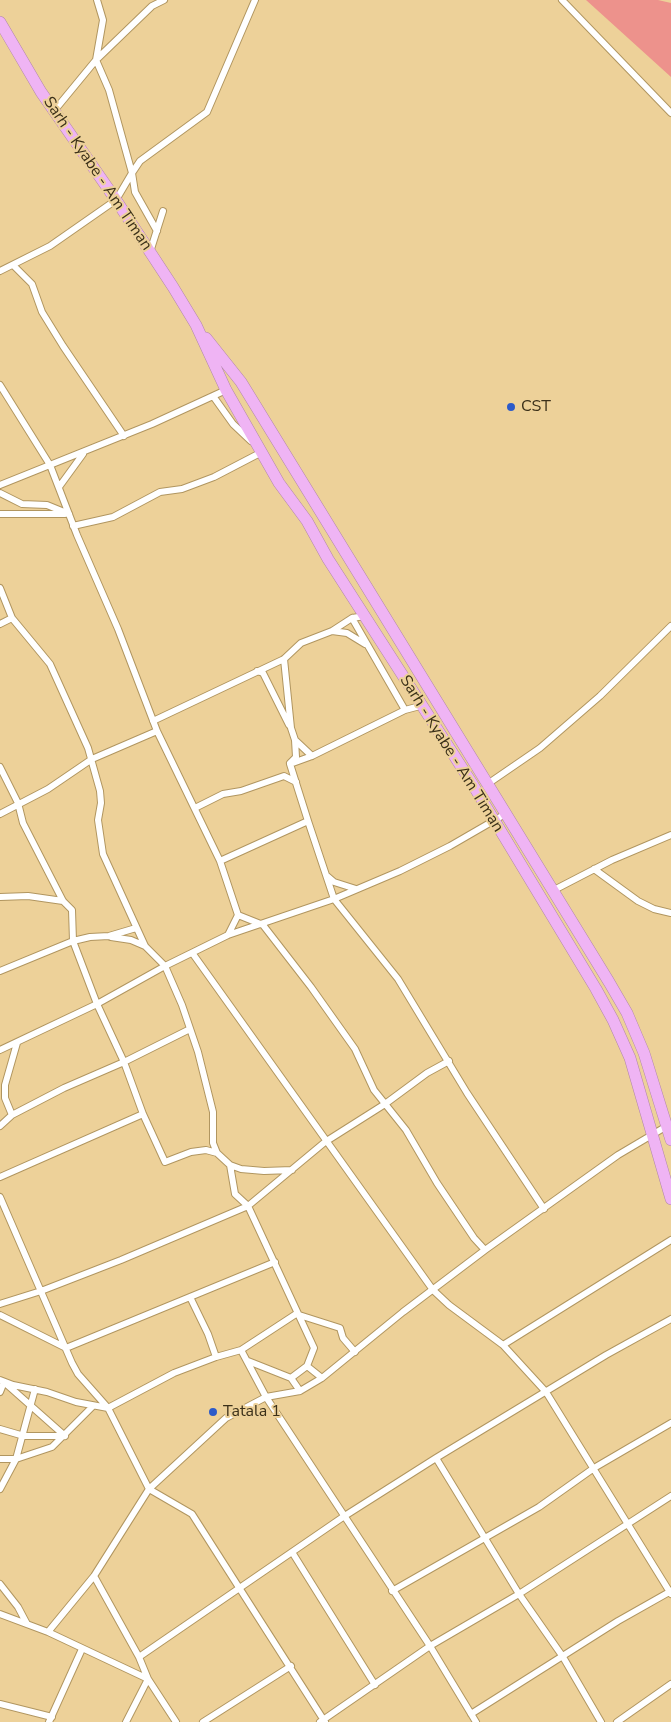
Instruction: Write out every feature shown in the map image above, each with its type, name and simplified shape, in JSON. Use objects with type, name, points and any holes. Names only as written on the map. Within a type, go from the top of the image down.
[{"type":"highway","name":"Sarh - Kyabe - Am Timan","points":[[0,22],[54,111],[116,200],[196,325],[241,382],[305,490],[333,530],[392,630],[554,890],[627,1013],[644,1053],[669,1125],[671,1140]]},
{"type":"highway","name":"Sarh - Kyabe - Am Timan","points":[[196,325],[226,390],[279,483],[306,520],[328,560],[494,821],[613,1020],[630,1058],[671,1199]]},
{"type":"street","points":[[97,0],[103,20],[96,60],[109,90],[132,173],[135,192],[157,231]]},
{"type":"street","points":[[54,111],[96,60],[152,6],[164,0]]},
{"type":"street","points":[[0,271],[50,246],[116,200],[140,161],[207,112],[255,0]]},
{"type":"street","points":[[562,0],[671,113]]},
{"type":"street","points":[[150,252],[163,211]]},
{"type":"street","points":[[13,265],[32,284],[42,312],[62,346],[124,436]]},
{"type":"street","points":[[0,385],[50,465],[73,526],[118,628],[157,731],[196,808],[220,861],[238,916],[228,935]]},
{"type":"street","points":[[0,485],[124,436],[226,390]]},
{"type":"street","points":[[73,526],[113,517],[160,492],[182,489],[214,477],[263,453],[233,424],[213,396]]},
{"type":"street","points":[[59,487],[84,452]]},
{"type":"street","points":[[0,493],[22,504],[47,506],[69,514]]},
{"type":"street","points":[[0,514],[69,514]]},
{"type":"street","points":[[0,588],[12,618],[50,664],[92,759],[100,797],[98,820],[103,854],[145,946],[165,966],[182,1004],[213,1112],[213,1143],[218,1153],[230,1165],[242,1169],[264,1171],[292,1170]]},
{"type":"street","points":[[153,721],[284,659],[301,643],[332,631],[352,618],[365,616]]},
{"type":"street","points":[[0,624],[12,618]]},
{"type":"street","points":[[352,618],[405,710]]},
{"type":"street","points":[[489,783],[540,748],[600,696],[671,626]]},
{"type":"street","points":[[332,631],[347,633],[367,645]]},
{"type":"street","points":[[284,659],[291,728],[295,740],[296,756],[290,764]]},
{"type":"street","points":[[257,671],[263,673],[280,711],[291,728]]},
{"type":"street","points":[[290,764],[312,756],[405,710],[420,706]]},
{"type":"street","points":[[0,814],[48,789],[92,759],[157,731]]},
{"type":"street","points":[[295,740],[312,756]]},
{"type":"street","points":[[290,764],[334,899],[398,979],[420,1018],[449,1060],[467,1093],[544,1210]]},
{"type":"street","points":[[0,766],[18,803],[23,823],[63,902],[72,910],[73,941],[97,1004],[124,1062],[142,1114],[165,1162],[191,1152],[206,1150],[218,1153]]},
{"type":"street","points":[[196,808],[223,794],[284,776],[296,782]]},
{"type":"street","points":[[0,1050],[97,1004],[165,966],[193,954],[228,935],[263,925],[334,899],[450,846],[507,813]]},
{"type":"street","points":[[220,861],[308,821]]},
{"type":"street","points":[[554,890],[594,869],[671,835]]},
{"type":"street","points":[[594,869],[638,901],[654,909],[671,913]]},
{"type":"street","points":[[326,876],[334,882],[356,889]]},
{"type":"street","points":[[0,897],[28,896],[63,902]]},
{"type":"street","points":[[238,916],[263,925],[355,1049],[369,1080],[406,1130],[437,1183],[474,1238],[485,1250]]},
{"type":"street","points":[[109,936],[136,928]]},
{"type":"street","points":[[0,971],[73,941],[90,937],[109,936],[131,940],[145,946]]},
{"type":"street","points":[[193,954],[325,1142],[433,1290],[449,1305],[503,1345],[546,1392],[670,1592],[471,1714]]},
{"type":"street","points":[[0,1126],[12,1115],[64,1088],[124,1062],[190,1029]]},
{"type":"street","points":[[12,1115],[5,1098],[5,1085],[17,1043]]},
{"type":"street","points":[[0,1304],[41,1291],[121,1260],[248,1206],[325,1142],[449,1060]]},
{"type":"street","points":[[0,1177],[142,1114]]},
{"type":"street","points":[[48,1632],[94,1576],[149,1489],[226,1418],[266,1397],[300,1390],[322,1378],[485,1250],[544,1210],[618,1155],[669,1125]]},
{"type":"street","points":[[206,1150],[213,1143]]},
{"type":"street","points":[[230,1165],[236,1194],[248,1206],[275,1262],[296,1314],[314,1348],[307,1366],[291,1378]]},
{"type":"street","points":[[0,1197],[78,1374],[108,1408],[149,1489],[192,1514],[291,1666],[323,1721],[430,1646],[519,1594],[671,1496]]},
{"type":"street","points":[[503,1345],[671,1240]]},
{"type":"street","points":[[0,1315],[66,1348],[275,1262]]},
{"type":"street","points":[[190,1297],[208,1334],[216,1357]]},
{"type":"street","points":[[296,1314],[340,1328],[342,1338],[355,1352]]},
{"type":"street","points":[[2,1381],[93,1406],[108,1408],[174,1372],[241,1350],[296,1314]]},
{"type":"street","points":[[139,1657],[343,1517],[436,1458],[621,1346],[671,1319]]},
{"type":"street","points":[[241,1350],[266,1397],[343,1517],[430,1646],[476,1722]]},
{"type":"street","points":[[248,1361],[291,1378],[300,1390]]},
{"type":"street","points":[[307,1366],[322,1378]]},
{"type":"street","points":[[0,1392],[2,1381]]},
{"type":"street","points":[[2,1381],[31,1404],[65,1436]]},
{"type":"street","points":[[0,1489],[16,1459],[24,1436],[35,1390]]},
{"type":"street","points":[[0,1459],[16,1459],[52,1447],[93,1406]]},
{"type":"street","points":[[392,1591],[539,1507],[594,1468],[671,1423]]},
{"type":"street","points":[[0,1429],[24,1436],[65,1436]]},
{"type":"street","points":[[436,1458],[519,1594],[562,1657],[601,1722]]},
{"type":"street","points":[[292,1552],[375,1685]]},
{"type":"street","points":[[94,1576],[139,1657],[148,1679],[176,1722]]},
{"type":"street","points":[[0,1584],[18,1607],[26,1624]]},
{"type":"street","points":[[0,1614],[48,1632],[148,1679]]},
{"type":"street","points":[[0,1704],[51,1719],[82,1649]]},
{"type":"street","points":[[203,1722],[291,1666]]},
{"type":"street","points":[[126,1722],[148,1679]]},
{"type":"street","points":[[617,1722],[671,1684]]},
{"type":"shaded area","points":[[586,0],[658,0],[671,3],[671,77]]},
{"type":"place","name":"CST","points":[[511,407]]},
{"type":"place","name":"Tatala 1","points":[[213,1412]]}]
